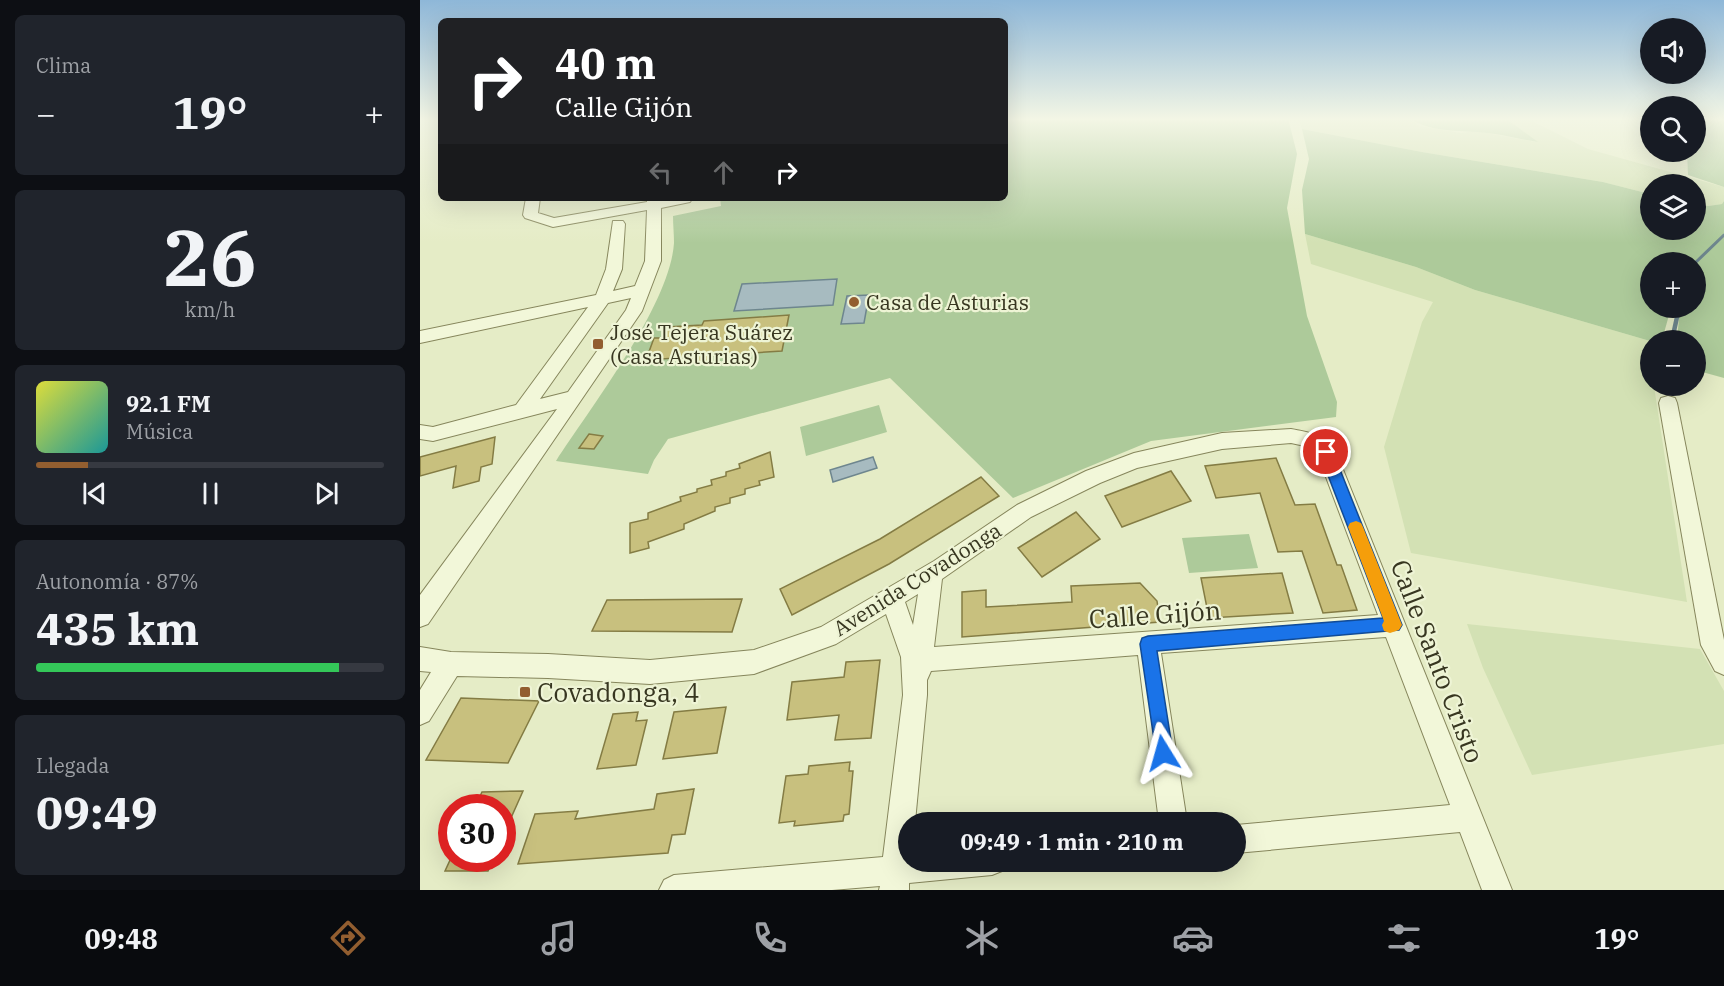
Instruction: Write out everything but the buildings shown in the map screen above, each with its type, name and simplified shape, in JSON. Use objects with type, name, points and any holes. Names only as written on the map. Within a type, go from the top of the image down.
[{"type":"street","points":[[420,616],[426,604],[521,475],[634,311],[653,261],[654,201],[553,223],[530,214],[532,201]]},
{"type":"street","points":[[522,411],[602,299],[614,268],[618,224]]},
{"type":"street","points":[[420,338],[643,290]]},
{"type":"street","points":[[420,432],[433,434],[575,398]]},
{"type":"street","points":[[1668,403],[1713,645],[1724,663]]},
{"type":"street","name":"Avenida Covadonga","points":[[420,659],[451,664],[548,666],[650,672],[754,662],[828,636],[932,573],[1024,511],[1093,477],[1134,461],[1222,441],[1291,436],[1311,440],[1326,452]]},
{"type":"street","name":"Calle Santo Cristo","points":[[1326,452],[1497,890]]},
{"type":"street","points":[[895,880],[915,695],[932,573]]},
{"type":"street","points":[[892,598],[913,657],[915,695]]},
{"type":"street","name":"Calle Gijón","points":[[921,660],[1394,625]]},
{"type":"street","points":[[1148,644],[1172,812]]},
{"type":"street","points":[[420,712],[451,664]]},
{"type":"street","points":[[1246,838],[1469,818]]},
{"type":"street","points":[[675,890],[895,880],[936,872]]},
{"type":"green space","points":[[1008,160],[1296,160],[1287,208],[1307,316],[1337,402],[1336,417],[1151,441],[1013,498],[890,378],[668,439],[648,474],[556,461],[627,355],[659,296],[669,268],[674,243],[673,216],[721,206],[720,201],[1008,201]]},
{"type":"green space","points":[[1309,160],[1467,160],[1603,182],[1640,191],[1640,240],[1706,240],[1706,206],[1722,204],[1724,201],[1724,378],[1706,373],[1706,330],[1678,330],[1679,318],[1706,318],[1706,252],[1640,252],[1640,318],[1668,318],[1665,330],[1640,330],[1640,338],[1475,290],[1416,267],[1305,234],[1302,190]]},
{"type":"green space","points":[[1467,160],[1626,160],[1677,174],[1640,174],[1640,191],[1603,182]]},
{"type":"green space","points":[[1724,160],[1724,187],[1706,181],[1706,174],[1688,174],[1687,162]]},
{"type":"green space","points":[[1706,182],[1724,187],[1722,204],[1706,206]]},
{"type":"green space","points":[[1305,234],[1416,267],[1475,290],[1640,338],[1640,396],[1656,396],[1687,602],[1411,553],[1384,447],[1422,322],[1433,302],[1311,264]]},
{"type":"green space","points":[[879,405],[887,432],[806,456],[800,427]]},
{"type":"green space","points":[[1249,534],[1258,568],[1189,573],[1182,538]]},
{"type":"green space","points":[[1467,624],[1700,649],[1724,691],[1724,744],[1532,775],[1483,668]]},
{"type":"shaded area","points":[[837,279],[833,305],[734,311],[742,284]]},
{"type":"shaded area","points":[[869,295],[864,323],[841,324],[847,296]]},
{"type":"shaded area","points":[[873,457],[877,468],[833,482],[830,470]]},
{"type":"waterway","points":[[1706,252],[1724,235]]},
{"type":"waterway","points":[[1674,330],[1677,318]]},
{"type":"slow traffic","points":[[1356,527],[1394,625],[1390,625]]},
{"type":"place","name":"Casa de Asturias","points":[[854,302]]},
{"type":"place","name":"José Tejera Suárez (Casa Asturias)","points":[[598,344]]},
{"type":"place","name":"Covadonga, 4","points":[[525,692]]},
{"type":"route","points":[[1163,753],[1148,644],[1394,625],[1326,452]]}]
